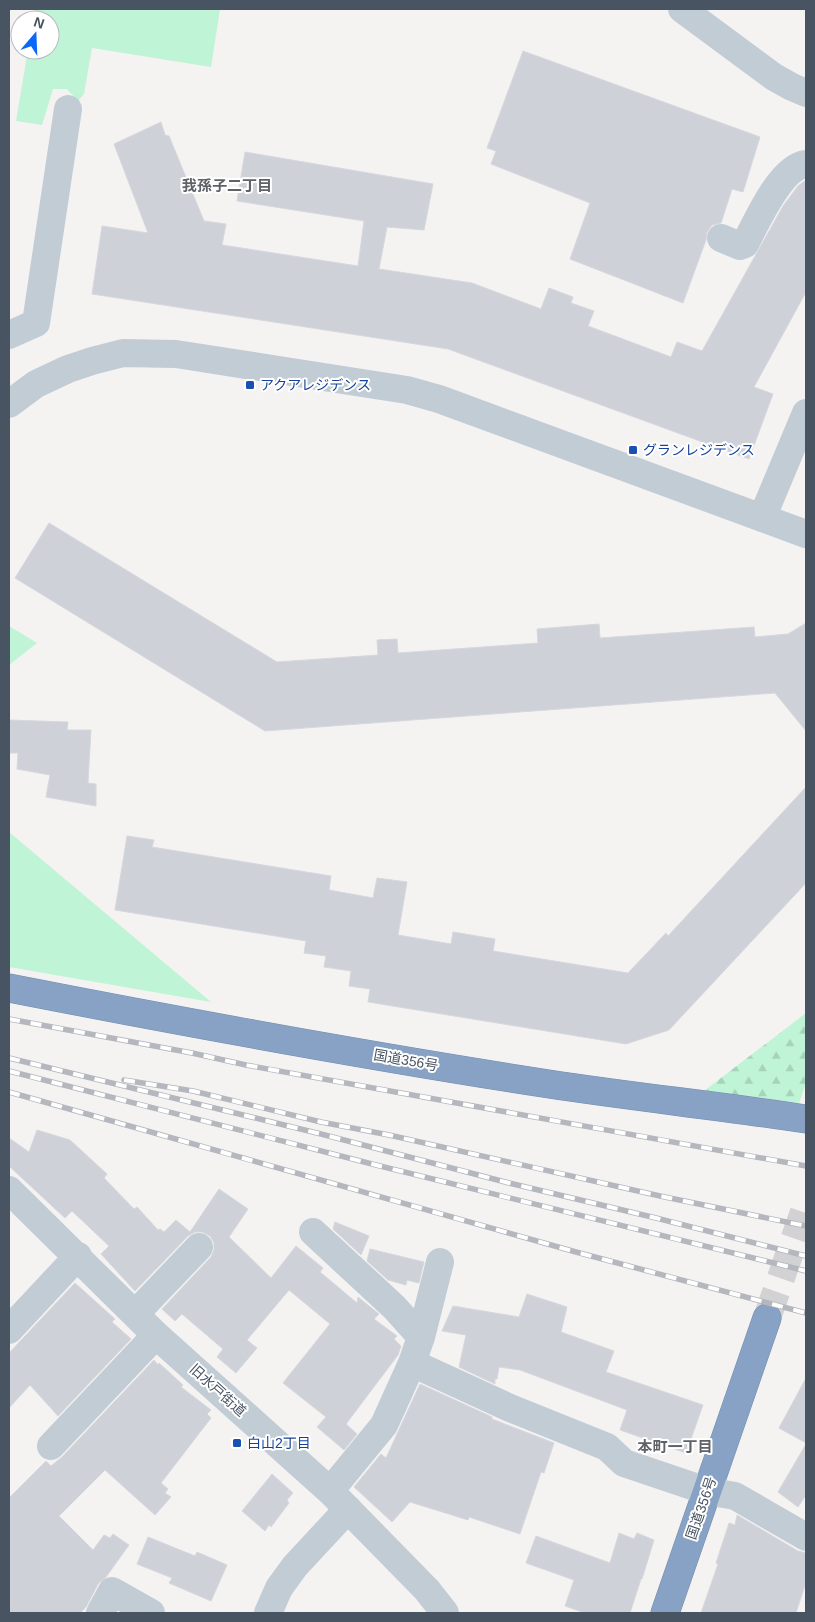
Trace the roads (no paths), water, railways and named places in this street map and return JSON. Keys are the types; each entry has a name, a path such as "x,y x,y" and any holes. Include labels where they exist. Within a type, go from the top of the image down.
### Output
{"highway":[{"name":"国道356号","path":"9,988 248,1033 551,1084 797,1118"},
{"name":"国道356号","path":"665,1613 766,1318"}],"street":[{"path":"682,9 774,78 806,93"},
{"path":"9,335 36,323 68,109"},
{"path":"721,238 740,246 745,244 774,189 796,166 806,164"},
{"path":"9,404 36,384 68,369 123,353 176,354 407,390 439,399 806,534"},
{"path":"762,518 806,413"},
{"name":"旧水戸街道","path":"9,1190 156,1335 339,1500 427,1590 445,1613"},
{"path":"313,1232 394,1307 421,1337"},
{"path":"135,1314 199,1247"},
{"path":"9,1330 78,1256"},
{"path":"268,1613 279,1588 339,1500 384,1425 412,1363 421,1337 440,1262"},
{"path":"51,1446 156,1335"},
{"path":"412,1363 510,1408 607,1447 624,1463 707,1491 735,1496 806,1537"},
{"path":"100,1613 112,1590 151,1613"}],"tunnel":[{"path":"767,1318 806,1206"}],"railway":[{"path":"9,1019 246,1065 806,1166"},
{"path":"9,1058 806,1256"},
{"path":"9,1071 376,1165 806,1271"},
{"path":"124,1080 193,1091 321,1122 389,1135 660,1196 806,1226"},
{"path":"9,1092 576,1252 806,1313"}],"place":[{"name":"アクアレジデンス","path":"250,385"},
{"name":"グランレジデンス","path":"633,450"},
{"name":"白山2丁目","path":"237,1443"}],"district":[{"name":"我孫子二丁目","path":"227,185"},
{"name":"本町一丁目","path":"675,1446"}]}
